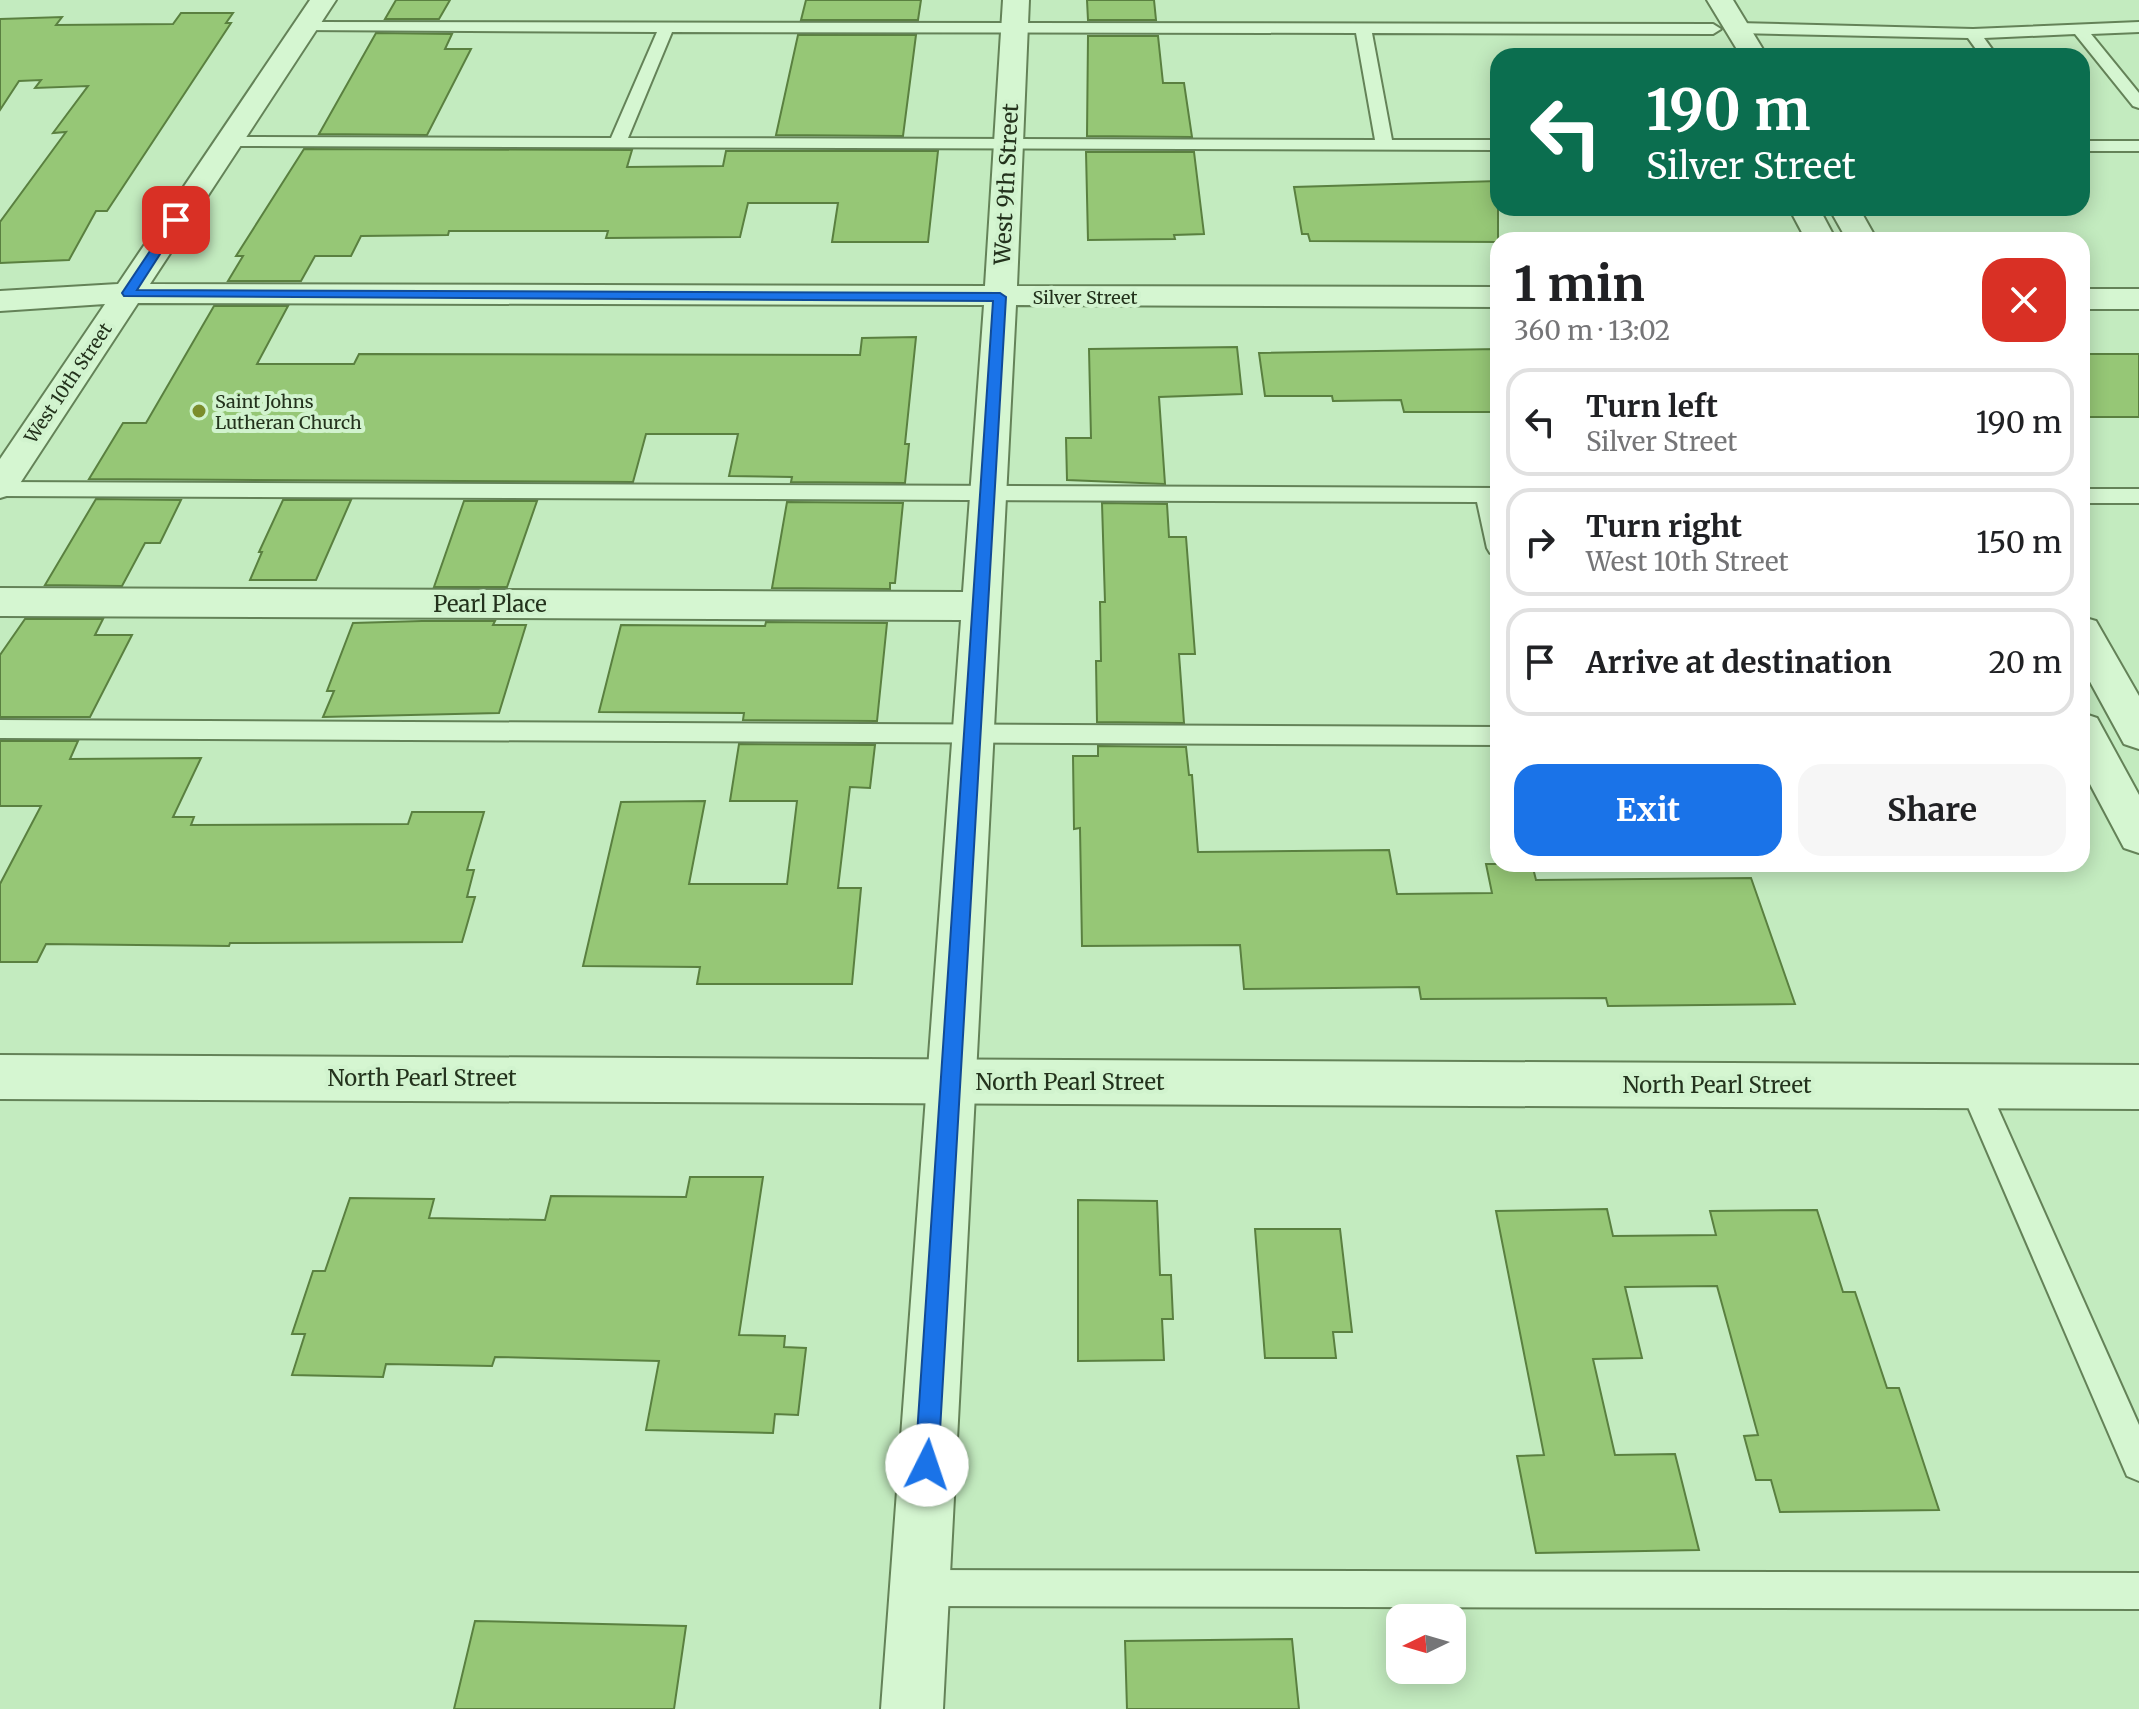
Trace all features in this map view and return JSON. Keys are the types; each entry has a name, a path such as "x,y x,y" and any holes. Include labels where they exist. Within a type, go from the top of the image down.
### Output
{"street":[{"name":"West 10th Street","path":"0,488 323,0"},
{"path":"1698,0 1746,48"},
{"path":"1720,0 1726,48"},
{"name":"West 9th Street","path":"912,1709 1015,14"},
{"name":"Silver Street","path":"0,301 128,293 1490,297"},
{"path":"2090,299 2139,299"},
{"name":"Pearl Place","path":"0,602 981,606"},
{"path":"2090,645 2139,733"},
{"path":"2090,748 2139,836"},
{"name":"North Pearl Street","path":"0,1077 2139,1087"}],"lane":[{"path":"305,27 667,27 1015,14 1363,28 1725,28 1973,34 2139,27"},
{"path":"618,142 667,27"},
{"path":"1363,28 1384,144"},
{"path":"2079,29 2139,103"},
{"path":"1973,34 1983,48"},
{"path":"229,142 1490,145"},
{"path":"2090,146 2139,146"},
{"path":"0,488 1490,495"},
{"path":"2090,496 2139,496"},
{"path":"0,729 973,731 1490,736"},
{"path":"1974,1086 2139,1464"},
{"path":"919,1588 2139,1591"}],"building":[{"path":"396,0 450,0 439,19 385,19"},
{"path":"806,0 921,0 918,20 801,20"},
{"path":"1087,0 1154,0 1156,20 1088,20"},
{"path":"181,13 233,13 226,23 231,23 107,211 96,211 69,260 0,263 0,222 66,132 53,133 88,86 35,88 41,80 19,81 0,110 0,19 62,17 56,25 173,24"},
{"path":"376,33 452,34 445,49 471,49 427,135 319,134"},
{"path":"798,35 916,35 903,136 776,135"},
{"path":"1088,36 1158,36 1163,83 1184,83 1192,137 1087,136"},
{"path":"304,149 632,150 627,167 723,166 726,151 938,151 928,242 832,242 838,203 748,203 740,237 606,238 608,231 449,231 448,235 361,236 351,256 315,256 301,281 228,281 243,256 236,256"},
{"path":"1086,152 1194,152 1204,234 1174,235 1175,239 1088,240"},
{"path":"1490,181 1490,216 1498,216 1498,232 1490,232 1490,242 1310,241 1308,234 1302,234 1294,187"},
{"path":"214,306 288,306 257,364 354,364 359,354 860,355 862,338 916,337 905,444 909,444 905,483 791,482 792,477 729,476 738,434 646,434 633,482 89,479 123,423 146,423"},
{"path":"1237,347 1242,394 1159,397 1165,484 1067,480 1066,438 1091,438 1089,349"},
{"path":"1490,349 1490,412 1404,412 1401,400 1333,401 1332,396 1265,396 1259,353"},
{"path":"2090,354 2139,354 2139,417 2090,417"},
{"path":"96,499 181,500 160,543 145,543 122,586 45,585"},
{"path":"283,500 351,500 316,580 250,580 262,552 259,552"},
{"path":"464,501 537,501 507,587 434,587"},
{"path":"787,502 903,503 895,583 890,583 890,589 772,588"},
{"path":"1102,503 1167,504 1169,537 1186,537 1195,654 1179,654 1184,723 1097,722 1096,661 1101,661 1100,602 1105,602"},
{"path":"25,619 103,619 95,635 132,635 90,717 0,717 0,655"},
{"path":"495,621 493,625 526,625 499,713 323,717 334,691 327,691 353,623"},
{"path":"766,622 887,623 877,721 743,720 744,713 599,712 621,625 765,626"},
{"path":"0,741 78,741 70,759 201,758 173,817 194,817 191,825 408,824 412,812 484,812 467,870 474,870 467,897 475,897 462,942 230,943 229,946 46,944 37,962 0,962 0,884 41,806 0,806"},
{"path":"739,744 875,745 870,788 850,787 838,888 861,888 852,984 697,984 700,967 583,966 621,802 705,801 689,884 787,884 797,801 730,801"},
{"path":"1098,746 1186,747 1189,775 1192,775 1198,852 1389,850 1397,894 1492,893 1486,864 1490,864 1490,872 1534,872 1536,880 1751,878 1795,1004 1608,1006 1606,998 1421,999 1419,987 1244,989 1240,945 1082,946 1080,828 1074,829 1073,756 1098,756"},
{"path":"690,1177 763,1177 739,1335 785,1336 784,1347 806,1348 798,1415 775,1414 773,1433 646,1430 659,1361 495,1357 492,1366 386,1364 383,1377 292,1375 305,1334 292,1334 313,1271 325,1271 350,1198 434,1199 429,1218 545,1220 551,1196 686,1197"},
{"path":"1078,1200 1157,1201 1160,1275 1171,1275 1173,1319 1162,1319 1164,1360 1078,1361"},
{"path":"1607,1209 1613,1236 1716,1235 1710,1211 1817,1210 1843,1292 1855,1292 1887,1388 1899,1388 1939,1510 1780,1512 1771,1480 1756,1480 1744,1436 1758,1435 1717,1286 1625,1287 1642,1358 1593,1359 1615,1455 1675,1454 1699,1550 1536,1553 1517,1456 1544,1455 1496,1211"},
{"path":"1255,1229 1340,1229 1352,1332 1333,1332 1336,1358 1265,1358"},
{"path":"475,1621 686,1626 674,1709 454,1709"},
{"path":"1292,1639 1299,1709 1127,1709 1125,1641"}],"place":[{"name":"Saint Johns Lutheran Church","path":"199,411"}],"route":[{"path":"176,220 128,293 1000,297 927,1465"}]}
